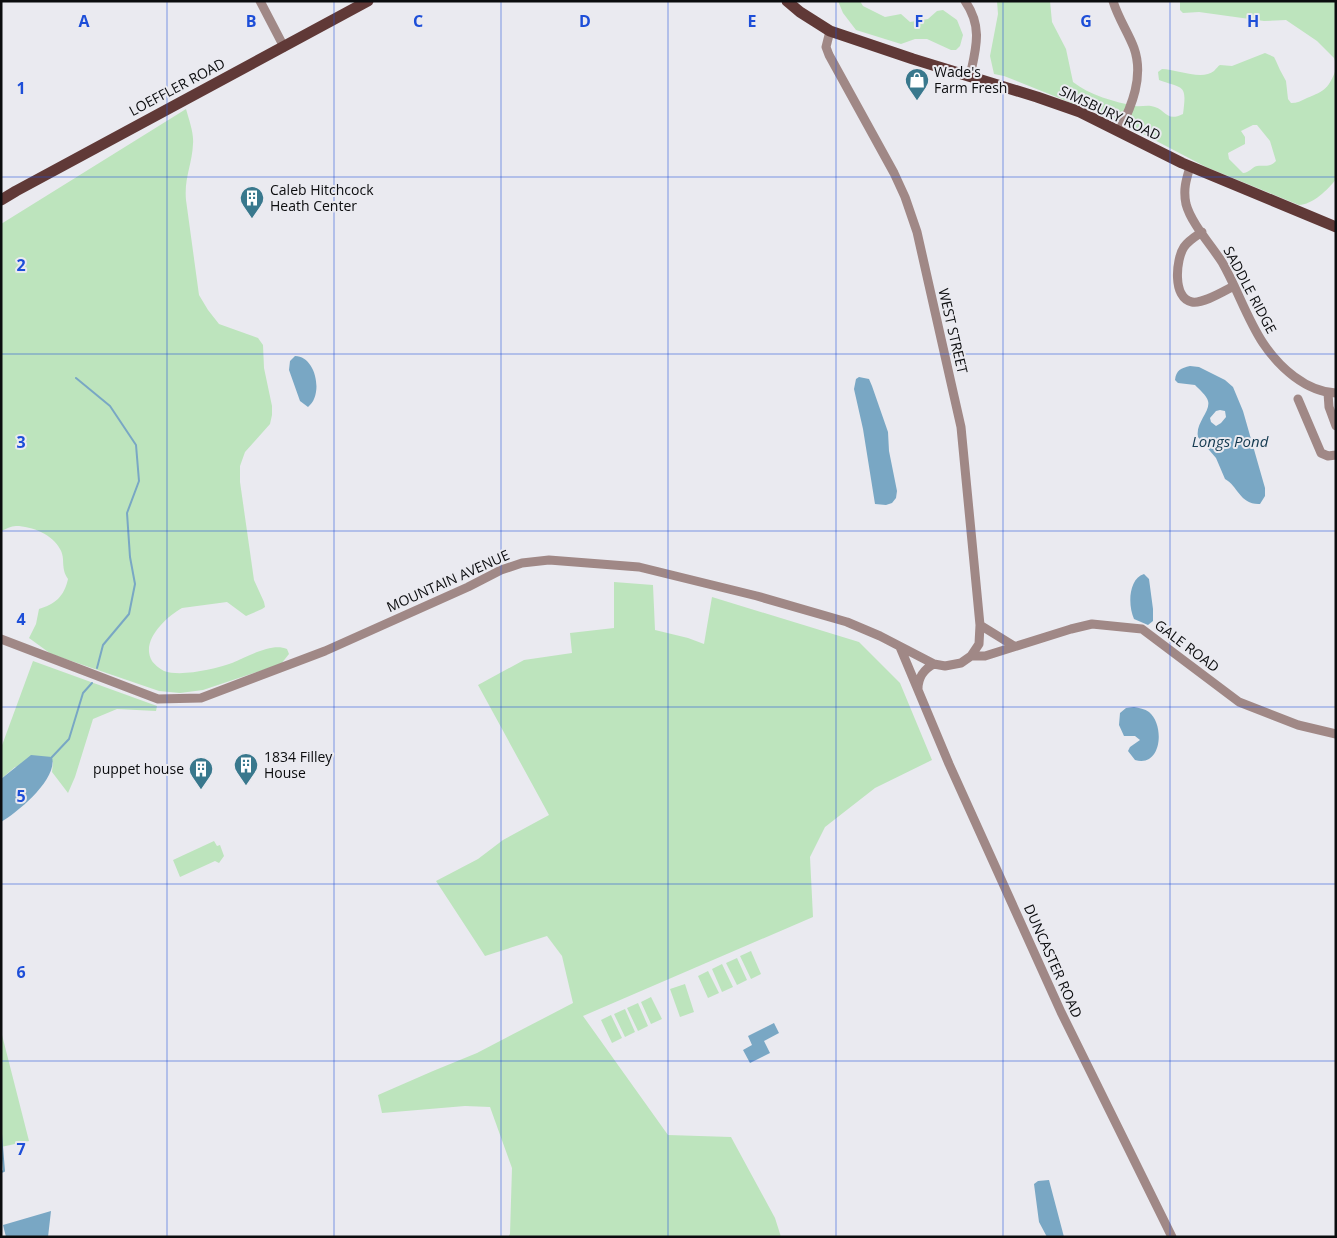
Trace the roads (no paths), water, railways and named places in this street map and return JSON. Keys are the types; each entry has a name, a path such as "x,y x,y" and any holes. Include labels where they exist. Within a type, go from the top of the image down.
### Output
{"main road":[{"name":"LOEFFLER ROAD","path":"1,200 368,1"},
{"name":"SIMSBURY ROAD","path":"787,1 800,12 830,31 1080,112 1190,167 1336,227"}],"street":[{"path":"260,1 284,47"},
{"path":"965,1 976,24 978,33 970,76"},
{"path":"1114,1 1134,48 1138,68 1136,88 1132,102 1119,131"},
{"name":"WEST STREET","path":"830,31 826,47 829,55 894,173 905,197 917,232 961,427 980,625 979,644 971,656"},
{"name":"SADDLE RIDGE","path":"1190,167 1184,195 1188,210 1222,263 1261,340 1274,357 1296,378 1308,386 1332,393"},
{"path":"1202,232 1187,243 1181,254 1178,264 1178,279 1182,294 1188,301 1196,302 1217,295 1234,286"},
{"path":"1332,393 1329,407 1336,426"},
{"path":"1298,399 1321,452 1328,456 1336,455"},
{"name":"MOUNTAIN AVENUE","path":"1,640 158,699 201,698 325,651 468,587 500,570 522,563 549,560 639,567 720,587 847,622 880,636 934,664 945,666 961,663 971,656"},
{"name":"GALE ROAD","path":"971,656 985,656 1092,624 1142,629 1239,702 1298,725 1336,734"},
{"path":"980,625 1014,646"},
{"name":"DUNCASTER ROAD","path":"900,647 918,692 1061,1012 1172,1237"},
{"path":"918,692 919,679 927,668 934,664"}],"water":[{"path":"295,356 308,362 313,369 316,394 308,407 300,401 289,370 290,361"},
{"name":"Longs Pond","path":"1190,366 1199,367 1225,380 1233,387 1243,411 1265,488 1265,496 1260,504 1248,502 1225,479 1216,458 1198,437 1199,427 1207,409 1208,401 1195,385 1178,383 1175,380 1178,372","holes":["1216,411 1225,411 1226,417 1221,423 1216,426 1211,422 1210,418"]},
{"path":"859,377 869,379 888,432 889,451 897,491 896,498 892,503 886,505 875,504 863,429 854,389 856,379"},
{"path":"1144,574 1149,579 1153,609 1153,621 1148,625 1134,619 1130,600 1135,581"},
{"path":"1134,707 1149,712 1154,718 1159,735 1156,752 1151,758 1144,761 1135,760 1128,751 1130,747 1140,740 1135,736 1124,736 1119,725 1120,713 1126,708"},
{"path":"31,755 52,757 49,775 43,785 26,803 1,822 1,779"},
{"path":"774,1023 779,1033 764,1041 770,1053 750,1063 743,1050 752,1045 748,1036"},
{"path":"1049,1180 1064,1237 1047,1237 1039,1222 1034,1184 1038,1181"},
{"path":"51,1211 48,1237 6,1237 3,1225"}],"waterway":[{"path":"76,378 110,406 136,445 139,481 127,513 130,557 135,584 129,614 103,645 97,668"},
{"path":"52,757 69,739 83,693 92,683"},
{"path":"1,1134 4,1171 1,1172"}],"place":[{"name":"Wade's Farm Fresh","path":"917,101"},
{"name":"Caleb Hitchcock Heath Center","path":"252,219"},
{"name":"1834 Filley House","path":"246,786"},
{"name":"puppet house","path":"201,790"}]}
